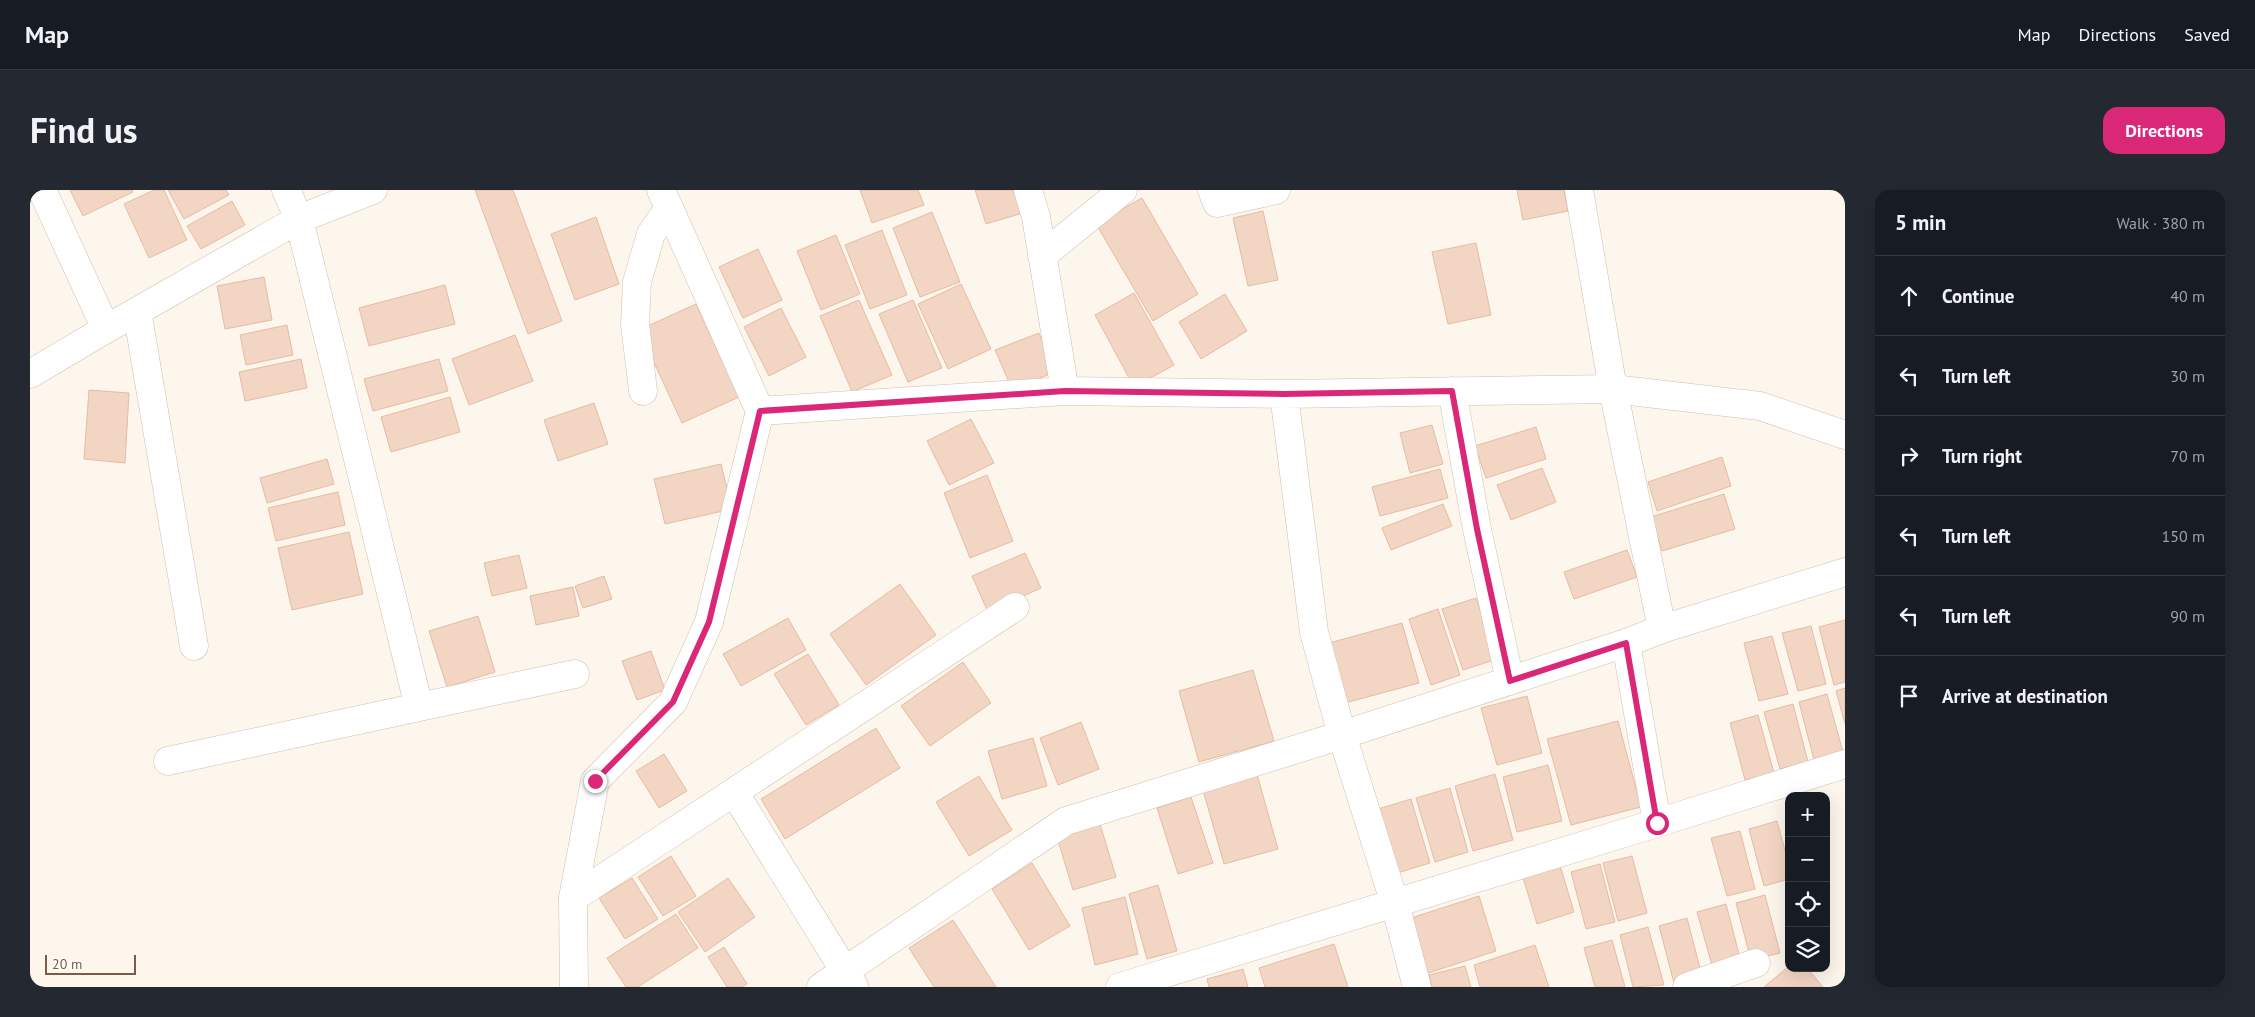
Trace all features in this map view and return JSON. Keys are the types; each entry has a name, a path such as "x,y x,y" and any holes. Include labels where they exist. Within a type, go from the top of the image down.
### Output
{"street":[{"path":"42,190 106,328"},
{"path":"286,190 298,219 419,707"},
{"path":"30,374 106,328 298,219 373,190"},
{"path":"1028,190 1036,217 1065,391"},
{"path":"1042,256 1123,190"},
{"path":"1212,190 1217,203 1276,190"},
{"path":"1580,190 1613,389 1662,629"},
{"path":"643,391 635,324 637,282 651,234 665,199"},
{"path":"574,987 573,898 595,781 673,702 709,622 760,411 665,199"},
{"path":"137,311 194,646"},
{"path":"760,411 1065,391 1284,394 1613,389 1760,406 1845,435"},
{"path":"1452,391 1477,529 1510,681"},
{"path":"1284,394 1314,632 1342,735 1396,904 1417,987"},
{"path":"821,987 850,979 1066,821 1342,735 1626,643 1662,629 1845,572"},
{"path":"573,898 1015,607"},
{"path":"1626,643 1657,823"},
{"path":"168,761 575,674"},
{"path":"1120,987 1396,904 1845,764"},
{"path":"734,792 850,979"},
{"path":"1687,987 1756,963"}],"building":[{"path":"70,190 132,190 133,192 83,216"},
{"path":"154,190 164,190 187,240 149,258 124,204"},
{"path":"168,190 226,190 229,195 184,219"},
{"path":"475,190 513,190 562,321 528,334"},
{"path":"860,190 918,190 924,205 872,223"},
{"path":"975,190 1019,190 1026,212 986,224"},
{"path":"1517,190 1564,190 1568,211 1523,220"},
{"path":"1142,198 1198,294 1153,321 1096,224"},
{"path":"232,201 245,225 201,249 187,226"},
{"path":"1263,211 1278,280 1248,286 1233,218"},
{"path":"932,212 960,282 920,297 893,228"},
{"path":"596,217 619,284 575,300 551,234"},
{"path":"882,230 907,295 870,309 845,245"},
{"path":"836,235 860,294 821,310 797,251"},
{"path":"1476,243 1491,315 1448,324 1432,252"},
{"path":"758,249 782,300 743,318 719,267"},
{"path":"264,277 272,320 225,329 217,286"},
{"path":"961,284 991,349 948,369 918,304"},
{"path":"445,285 455,324 369,346 359,308"},
{"path":"1134,293 1174,365 1134,387 1095,315"},
{"path":"1225,294 1247,331 1201,359 1179,322"},
{"path":"859,300 892,375 852,392 820,316"},
{"path":"913,300 942,368 908,382 879,314"},
{"path":"696,304 739,397 682,423 639,330"},
{"path":"781,308 806,357 769,376 744,327"},
{"path":"287,325 293,355 246,365 240,335"},
{"path":"1039,333 1055,372 1012,389 995,350"},
{"path":"515,335 533,381 469,405 452,359"},
{"path":"301,359 307,388 245,401 239,372"},
{"path":"439,359 448,391 373,411 364,379"},
{"path":"89,390 129,393 125,463 84,459"},
{"path":"450,397 460,432 391,452 381,417"},
{"path":"594,403 608,444 558,461 544,420"},
{"path":"971,419 994,463 949,485 927,441"},
{"path":"1432,425 1443,464 1410,473 1400,433"},
{"path":"1536,427 1546,459 1486,478 1475,446"},
{"path":"1722,457 1731,486 1657,511 1648,482"},
{"path":"327,459 334,484 267,503 260,478"},
{"path":"721,464 732,509 665,524 654,479"},
{"path":"1542,468 1556,502 1511,520 1497,485"},
{"path":"1440,469 1448,498 1380,516 1372,487"},
{"path":"987,475 1013,541 970,558 944,493"},
{"path":"338,492 345,525 276,541 268,508"},
{"path":"1724,494 1735,529 1662,551 1651,517"},
{"path":"1443,504 1452,526 1391,550 1382,528"},
{"path":"349,532 363,594 292,610 278,548"},
{"path":"1627,550 1637,577 1574,599 1564,572"},
{"path":"1025,553 1041,588 988,612 972,576"},
{"path":"519,555 527,588 492,596 484,563"},
{"path":"604,576 612,599 583,608 575,586"},
{"path":"900,584 936,635 866,685 830,634"},
{"path":"573,587 579,616 536,625 530,596"},
{"path":"1476,598 1497,659 1463,670 1442,609"},
{"path":"1438,609 1460,675 1431,685 1409,619"},
{"path":"478,616 495,672 447,687 429,631"},
{"path":"788,618 806,650 741,686 723,654"},
{"path":"1845,620 1845,682 1834,685 1819,627"},
{"path":"1402,623 1419,683 1345,703 1329,643"},
{"path":"1811,626 1826,684 1798,691 1782,633"},
{"path":"1772,636 1788,694 1759,701 1744,643"},
{"path":"651,651 665,690 637,700 622,661"},
{"path":"808,654 839,705 806,725 774,674"},
{"path":"963,662 991,703 930,746 901,706"},
{"path":"1253,670 1274,741 1199,762 1179,691"},
{"path":"1845,688 1845,724 1836,691"},
{"path":"1827,694 1843,752 1814,760 1799,702"},
{"path":"1527,696 1542,753 1497,765 1481,708"},
{"path":"1793,704 1808,762 1780,769 1764,712"},
{"path":"1758,715 1774,773 1745,780 1730,723"},
{"path":"1618,721 1641,807 1571,825 1547,739"},
{"path":"1081,722 1099,769 1058,785 1040,738"},
{"path":"876,728 900,768 785,839 761,799"},
{"path":"1033,738 1047,786 1002,799 988,751"},
{"path":"664,754 687,791 659,808 636,771"},
{"path":"1548,765 1562,821 1517,832 1503,777"},
{"path":"1257,774 1278,849 1224,864 1203,790"},
{"path":"1495,774 1513,840 1473,851 1455,786"},
{"path":"979,776 1012,830 969,856 936,802"},
{"path":"1450,788 1468,852 1435,862 1416,798"},
{"path":"1191,797 1213,863 1178,874 1157,808"},
{"path":"1411,799 1430,863 1394,874 1375,810"},
{"path":"1777,821 1785,850 1785,880 1764,886 1749,829"},
{"path":"1100,824 1116,877 1073,890 1057,837"},
{"path":"1740,831 1755,889 1727,896 1711,838"},
{"path":"671,856 696,896 663,916 638,877"},
{"path":"1632,856 1647,913 1618,921 1603,863"},
{"path":"1559,862 1574,912 1537,924 1522,874"},
{"path":"1032,863 1070,926 1029,950 992,889"},
{"path":"1600,864 1615,922 1586,929 1571,872"},
{"path":"632,878 658,919 625,939 599,898"},
{"path":"728,878 755,917 705,952 678,912"},
{"path":"1158,885 1177,951 1147,959 1129,894"},
{"path":"1765,895 1780,953 1751,960 1736,903"},
{"path":"1479,896 1496,951 1425,974 1408,919"},
{"path":"1125,897 1138,954 1095,965 1082,908"},
{"path":"1726,904 1741,962 1713,969 1697,912"},
{"path":"676,914 698,948 638,987 626,987 607,958"},
{"path":"1687,918 1702,976 1674,983 1659,926"},
{"path":"953,920 996,987 934,987 909,948"},
{"path":"1648,927 1664,985 1633,987 1620,935"},
{"path":"1612,940 1625,987 1595,987 1584,948"},
{"path":"1334,944 1348,987 1265,987 1259,968"},
{"path":"1535,945 1549,987 1480,987 1474,965"},
{"path":"724,947 747,984 742,987 727,987 708,957"},
{"path":"1465,966 1471,987 1432,987 1429,975"},
{"path":"1243,969 1248,987 1209,987 1207,979"},
{"path":"1785,969 1785,972 1810,972 1823,987 1764,987"}],"route":[{"path":"595,781 673,702 709,622 760,411 1065,391 1284,394 1452,391 1477,529 1510,681 1626,643 1657,823"}]}
